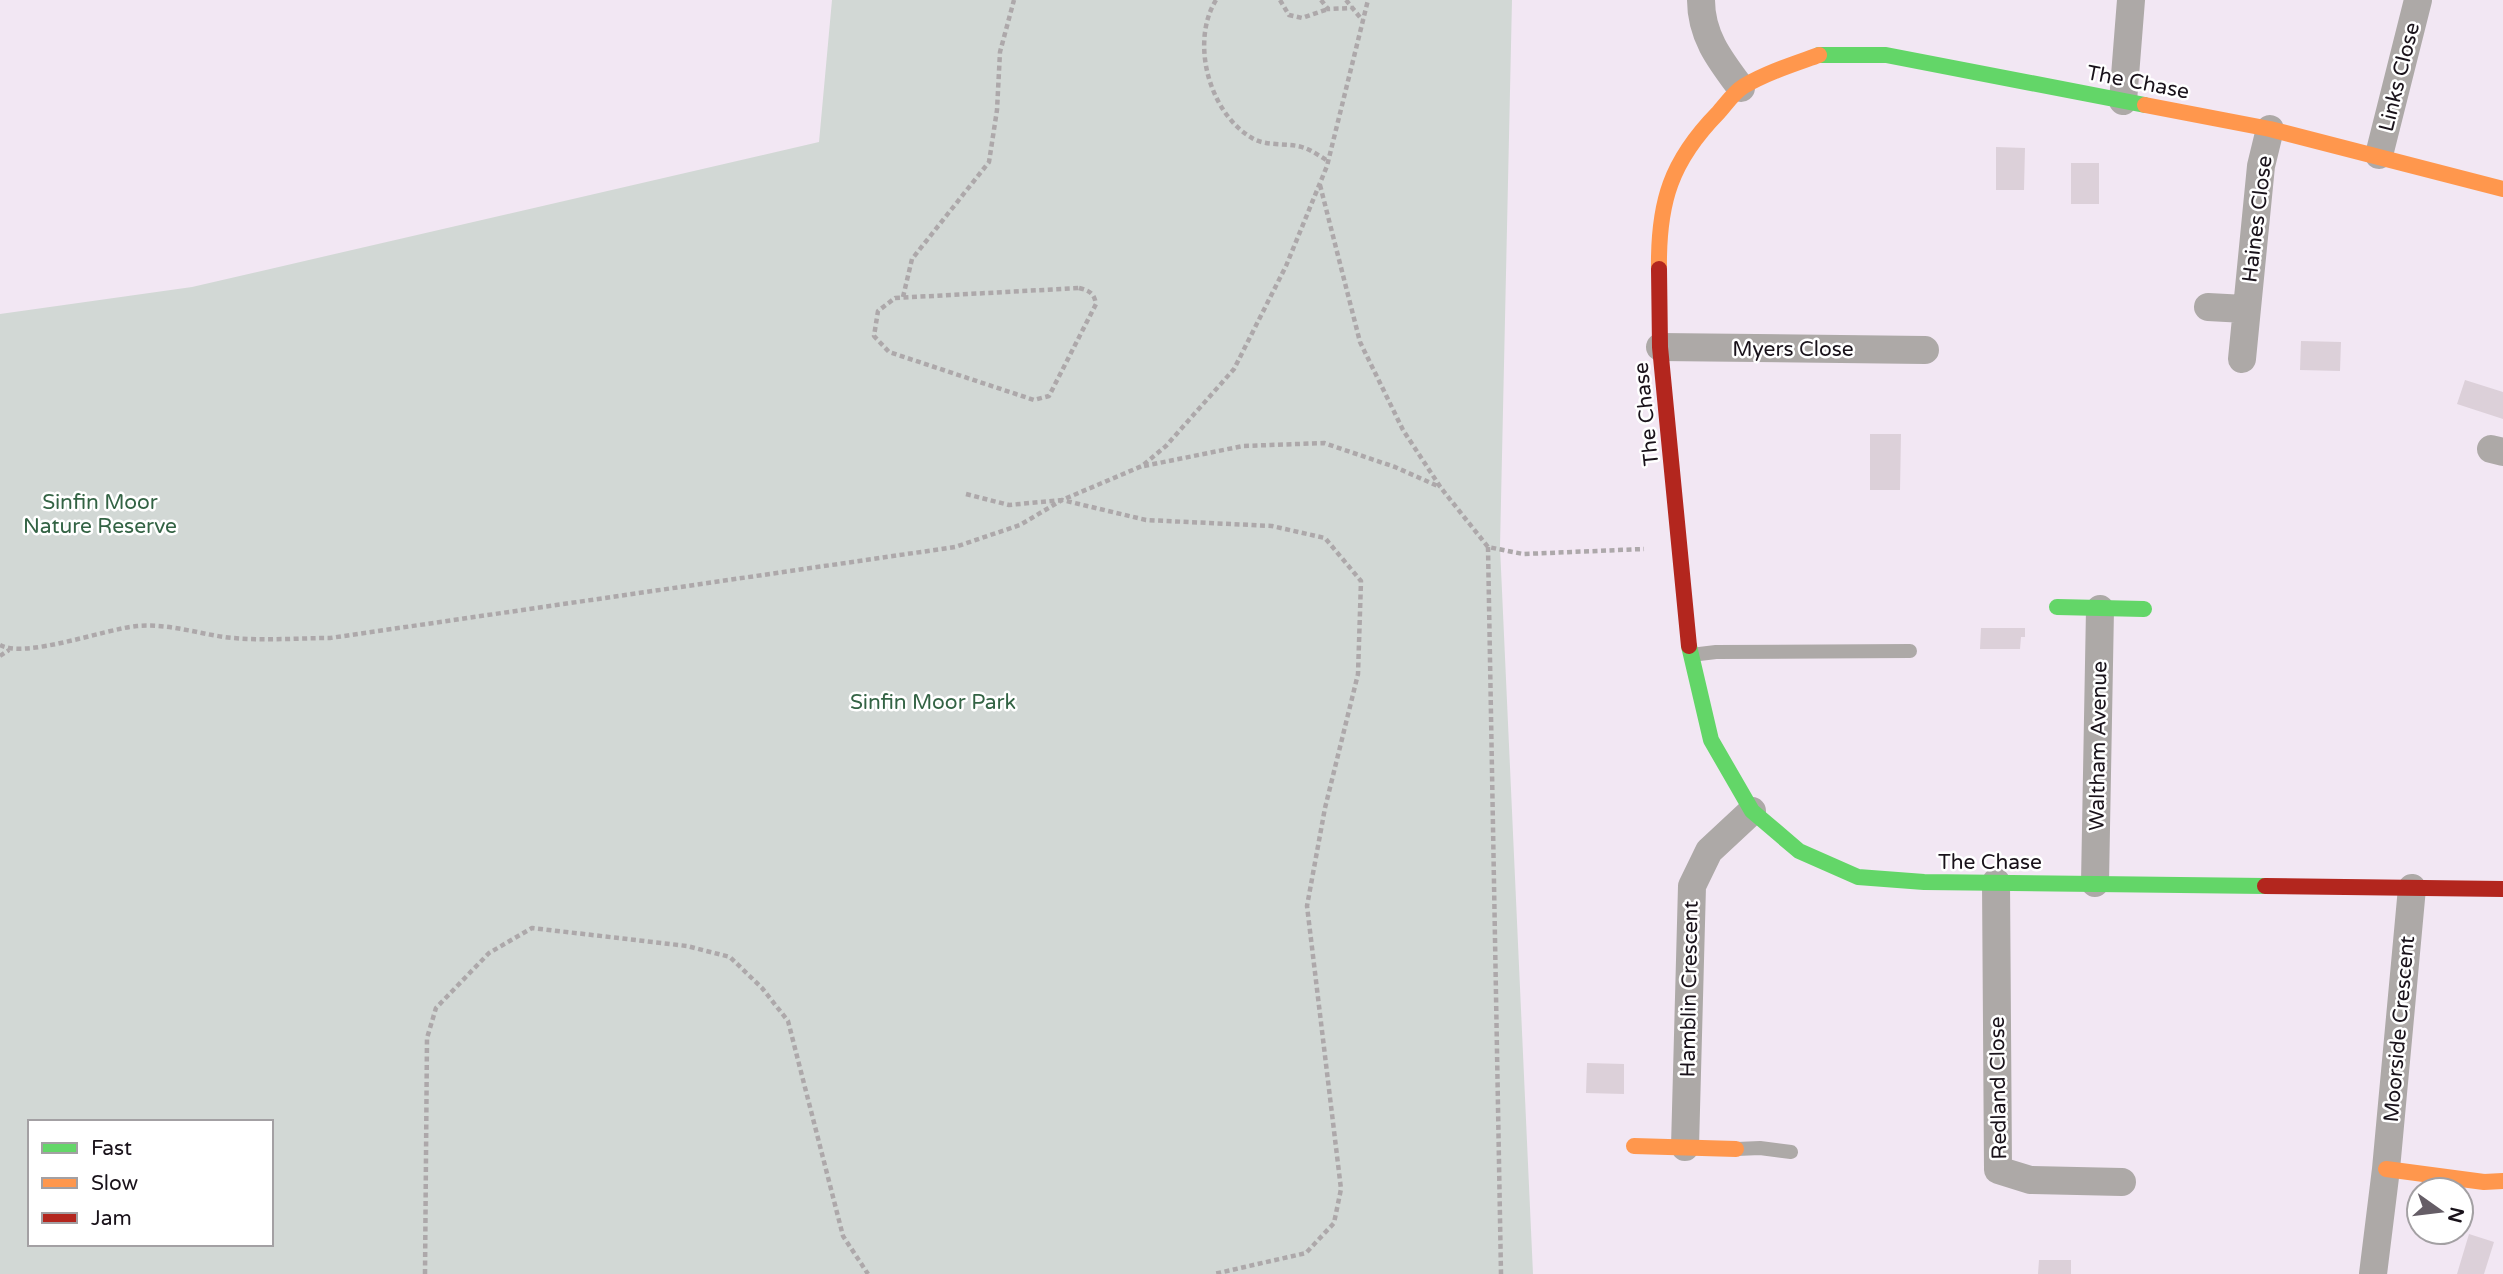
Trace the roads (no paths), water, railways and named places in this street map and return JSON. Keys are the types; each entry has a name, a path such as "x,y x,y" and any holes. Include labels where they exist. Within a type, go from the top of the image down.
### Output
{"street":[{"path":"1702,0 1701,17 1713,50 1741,88"},
{"path":"2123,100 2131,0"},
{"name":"Links Close","path":"2379,155 2418,0"},
{"name":"The Chase","path":"2503,189 2270,129 1886,55 1823,54 1768,73 1741,88 1699,132 1675,167 1658,230 1660,347 1690,655 1711,740 1752,811 1799,851 1858,877 1924,883 2503,889"},
{"name":"Haines Close","path":"2242,359 2261,166 2270,129"},
{"name":"Haines Close","path":"2208,307 2245,309"},
{"name":"Myers Close","path":"1660,347 1925,350"},
{"path":"2057,607 2144,609"},
{"name":"Waltham Avenue","path":"2095,883 2100,609"},
{"name":"Hamblin Crescent","path":"1685,1147 1692,886 1709,850 1752,811"},
{"name":"Redland Close","path":"1996,882 1998,1170 2030,1180 2122,1182"},
{"name":"Moorside Crescent","path":"2373,1274 2386,1169 2412,888"},
{"path":"1634,1146 1736,1149"},
{"path":"2386,1169 2484,1182 2503,1181"}],"lane":[{"path":"1690,655 1716,652 1910,651"},
{"path":"1736,1149 1760,1148 1791,1152"}],"park label":[{"name":"Sinfin Moor Nature Reserve","path":"100,514"},
{"name":"Sinfin Moor Park","path":"933,702"}]}
